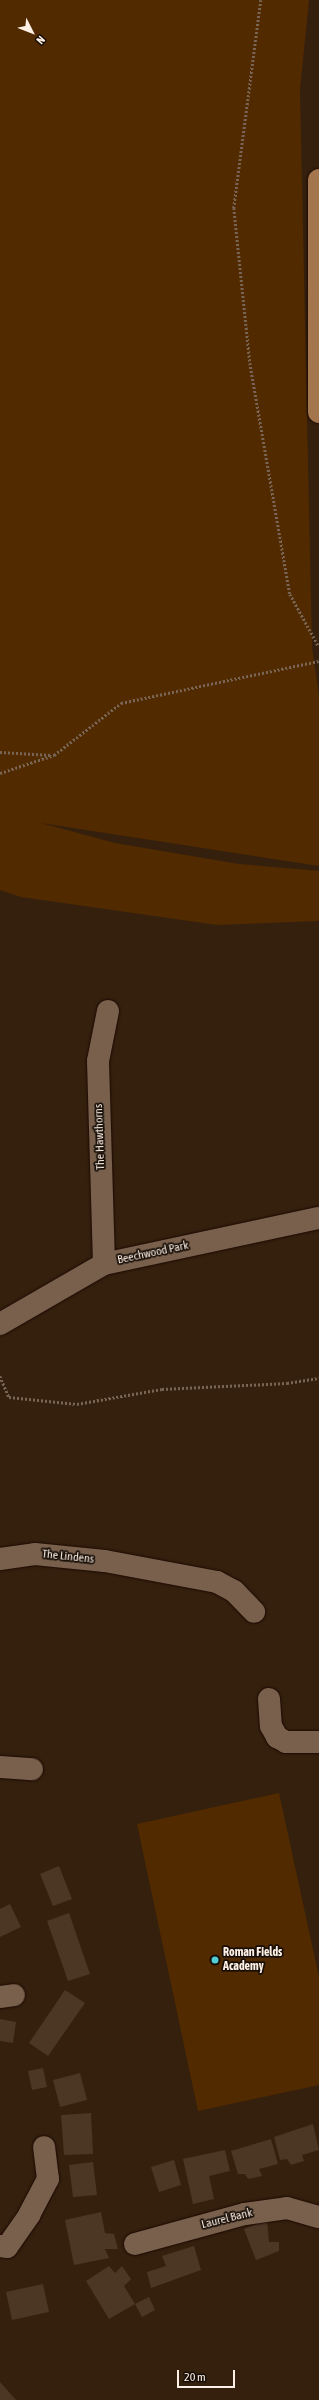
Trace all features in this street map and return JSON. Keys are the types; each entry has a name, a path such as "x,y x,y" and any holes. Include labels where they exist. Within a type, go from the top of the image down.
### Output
{"main road":[{"path":"319,180 319,412"}],"street":[{"name":"The Hawthorns","path":"104,1264 98,1061 108,1011"},
{"name":"Beechwood Park","path":"0,1324 104,1264 319,1218"},
{"name":"The Lindens","path":"0,1559 35,1554 105,1561 135,1569 217,1582 234,1591 254,1612"},
{"path":"269,1700 271,1726 277,1737 286,1742 319,1742"},
{"path":"0,1767 32,1769"},
{"path":"0,2246 7,2247 29,2215 48,2179 44,2147"},
{"name":"Laurel Bank","path":"135,2244 245,2214 287,2208 319,2217"}],"path":[{"path":"261,0 234,208 250,363 290,594 319,647"},
{"path":"0,773 54,755 121,702 319,661"},
{"path":"0,752 54,755"},
{"path":"0,1376 9,1397 77,1404 162,1389 287,1384 319,1378"}],"shaded area":[{"path":"0,0 309,0 300,90 312,647 319,696 319,866 41,823 115,843 239,864 319,871 319,921 217,925 21,897 0,890"},
{"name":"Roman Fields Academy","path":"279,1793 319,1977 319,2085 198,2111 137,1824"}],"building":[{"path":"59,1866 72,1899 53,1906 40,1874"},
{"path":"10,1904 21,1927 0,1937 0,1909"},
{"path":"69,1913 90,1974 68,1981 47,1921"},
{"path":"65,1990 85,2003 48,2056 29,2043"},
{"path":"0,2019 16,2022 13,2043 0,2041"},
{"path":"43,2068 47,2087 32,2090 28,2071"},
{"path":"80,2073 87,2100 60,2107 53,2080"},
{"path":"91,2113 93,2154 64,2155 61,2115"},
{"path":"313,2124 319,2150 302,2155 304,2161 291,2165 287,2159 280,2160 274,2137"},
{"path":"271,2139 278,2164 259,2169 262,2176 248,2179 245,2174 238,2174 231,2151"},
{"path":"225,2150 230,2171 209,2176 214,2199 193,2204 183,2159"},
{"path":"174,2160 181,2185 159,2192 151,2167"},
{"path":"93,2162 97,2195 73,2197 69,2165"},
{"path":"101,2212 105,2233 114,2234 118,2249 105,2249 109,2258 74,2265 65,2220"},
{"path":"267,2220 269,2242 279,2242 279,2251 256,2260 244,2229"},
{"path":"194,2246 201,2270 151,2288 147,2272 166,2266 162,2256"},
{"path":"109,2266 115,2273 122,2266 131,2279 124,2286 135,2304 109,2319 86,2281"},
{"path":"43,2284 49,2312 12,2320 6,2292"},
{"path":"149,2297 155,2310 142,2317 135,2304"},
{"path":"0,2382 16,2400 0,2400"}],"place":[{"name":"Roman Fields Academy","path":"215,1960"}]}
